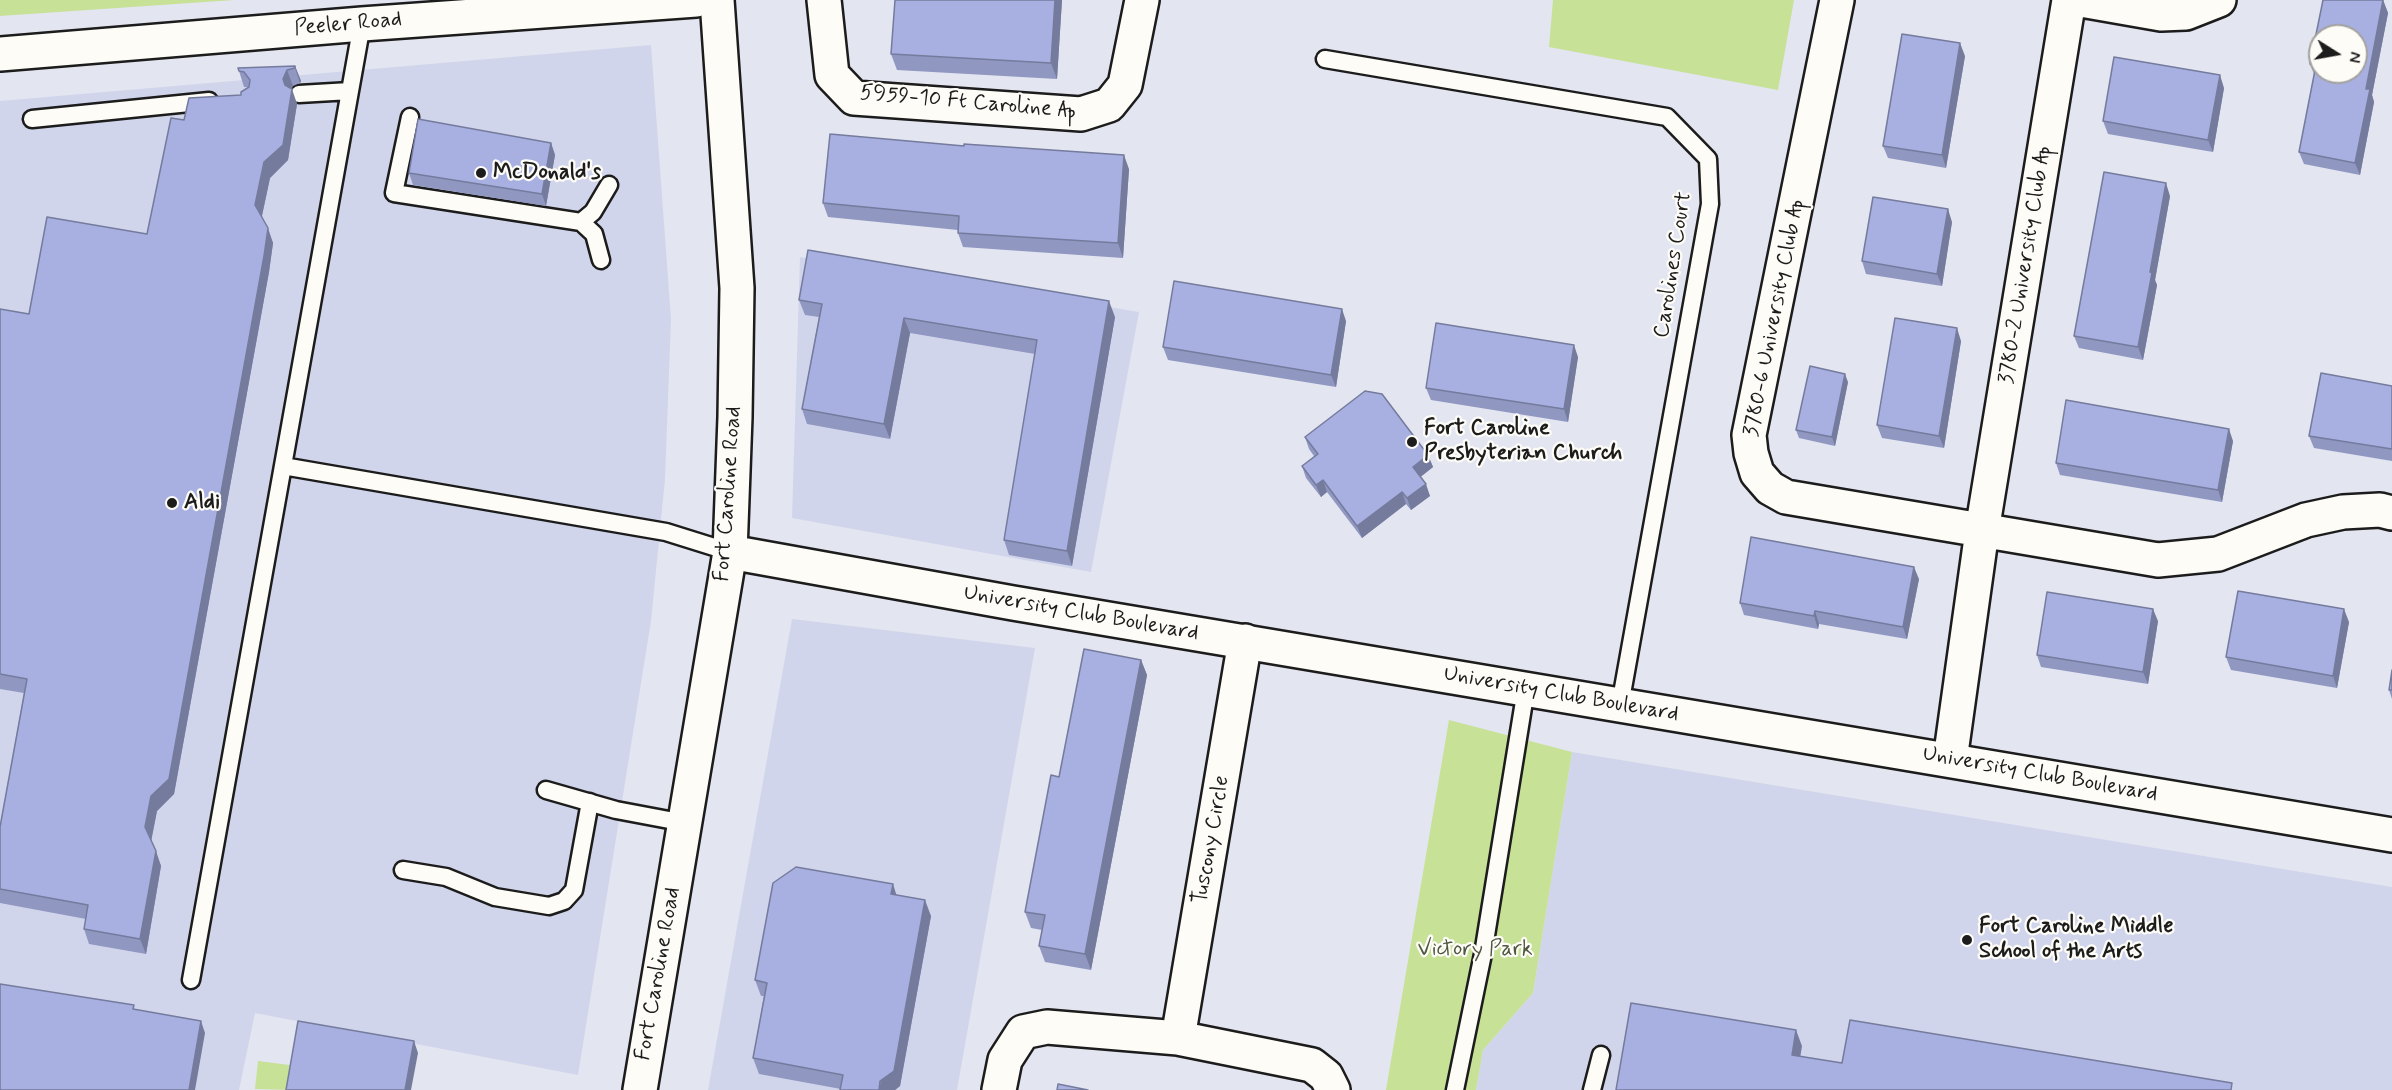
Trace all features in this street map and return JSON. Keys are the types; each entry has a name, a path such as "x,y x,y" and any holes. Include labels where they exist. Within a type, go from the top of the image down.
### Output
{"street":[{"name":"Peeler Road","path":"0,54 362,24 696,0"},
{"name":"Fort Caroline Road","path":"639,1090 730,552 735,417 736,288 717,0"},
{"name":"5959-10 Ft Caroline Ap","path":"824,0 832,75 854,98 1081,114 1109,105 1125,85 1142,0"},
{"name":"3780-6 University Club Ap","path":"1837,0 1749,435 1750,453 1757,473 1770,488 1786,497 2158,560 2218,554 2307,520 2343,512 2380,510 2392,513"},
{"name":"3780-2 University Club Ap","path":"1950,760 1982,531 2069,0"},
{"path":"2081,0 2161,14 2186,13 2219,0"},
{"name":"University Club Boulevard","path":"730,552 1004,601 2392,835"},
{"name":"Tuscony Circle","path":"1178,1038 1245,641"},
{"path":"999,1090 1005,1060 1023,1032 1047,1026 1178,1038 1312,1065 1326,1076 1333,1090"}],"lane":[{"path":"191,980 362,24"},
{"name":"Carolines Court","path":"1325,59 1667,117 1708,159 1710,204 1620,705"},
{"path":"299,94 350,91"},
{"path":"32,118 222,99"},
{"path":"410,117 394,193 581,222 594,234 601,260"},
{"path":"581,222 593,212 609,185"},
{"path":"283,466 666,532 730,552"},
{"path":"1455,1090 1483,954 1526,689"},
{"path":"546,790 616,810 685,823"},
{"path":"403,870 446,877 495,897 549,906 564,901 574,890 590,802"},
{"path":"1592,1090 1601,1055"}],"shaded area":[{"path":"651,45 671,319 665,479 651,621 578,1075 255,1013 239,1090 0,1090 0,101"},
{"path":"800,257 1139,312 1091,572 792,518"},
{"path":"792,619 1035,648 957,1090 708,1090"},
{"name":"Fort Caroline Middle School of the Arts","path":"1572,752 2392,887 2392,1090 1476,1090 1483,1050 1533,993"}],"green space":[{"path":"0,0 234,0 0,16"},
{"path":"1553,0 1794,0 1778,90 1549,47"},
{"name":"Victory Park","path":"1449,720 1572,752 1533,993 1483,1050 1476,1090 1386,1090"},
{"path":"258,1061 297,1066 293,1090 255,1089"}],"building":[{"path":"895,0 1055,0 1051,63 891,54"},
{"path":"2323,0 2383,0 2368,79 2368,24 2318,24"},
{"path":"1902,34 1960,43 1942,155 1883,146"},
{"path":"2114,57 2220,75 2208,140 2103,121"},
{"path":"295,66 287,70 283,79 285,85 292,89 283,145 264,162 255,205 268,228 264,256 169,779 151,796 145,827 156,851 140,939 84,929 88,905 0,889 0,827 27,679 0,674 0,309 29,314 47,217 147,234 171,118 184,120 189,98 241,95 241,92 249,87 250,80 238,68"},
{"path":"2312,84 2367,84 2366,89 2370,89 2355,163 2299,152"},
{"path":"418,119 551,143 542,194 409,173"},
{"path":"830,134 964,146 964,144 1124,155 1118,243 958,233 959,216 823,203"},
{"path":"2104,172 2166,183 2138,347 2074,336"},
{"path":"1873,197 1948,209 1937,274 1862,261"},
{"path":"808,250 1109,301 1067,551 1004,540 1037,340 904,318 884,424 802,409 822,304 799,300"},
{"path":"1174,281 1342,309 1331,375 1163,347"},
{"path":"1895,318 1957,328 1939,436 1877,425"},
{"path":"1436,323 1574,345 1564,409 1426,388"},
{"path":"1810,366 1845,374 1832,437 1796,430"},
{"path":"2321,373 2392,386 2392,449 2309,436"},
{"path":"1365,391 1382,394 1428,455 1413,467 1426,484 1407,498 1402,492 1357,526 1323,480 1316,485 1302,466 1318,454 1305,437"},
{"path":"2066,400 2229,429 2218,490 2056,463"},
{"path":"1751,537 1914,567 1903,627 1815,611 1814,616 1740,603"},
{"path":"2238,591 2344,609 2333,676 2226,657"},
{"path":"2047,592 2153,609 2143,672 2037,655"},
{"path":"1084,649 1141,660 1085,954 1039,946 1045,915 1025,912 1051,775 1059,777"},
{"path":"2392,670 2392,690 2389,690"},
{"path":"796,867 893,884 891,894 925,900 894,1071 880,1081 879,1090 840,1090 843,1075 753,1058 767,983 755,980 773,883"},
{"path":"0,984 134,1005 133,1009 201,1021 189,1090 0,1090"},
{"path":"1631,1003 1796,1030 1792,1055 1842,1063 1850,1020 2232,1083 2231,1090 1616,1090"},
{"path":"298,1021 414,1041 405,1090 286,1090"},
{"path":"1058,1084 1088,1090 1057,1090"}],"place":[{"name":"McDonald's","path":"481,173"},
{"name":"Fort Caroline Presbyterian Church","path":"1412,442"},
{"name":"Aldi","path":"172,503"},
{"name":"Fort Caroline Middle School of the Arts","path":"1967,940"}]}
